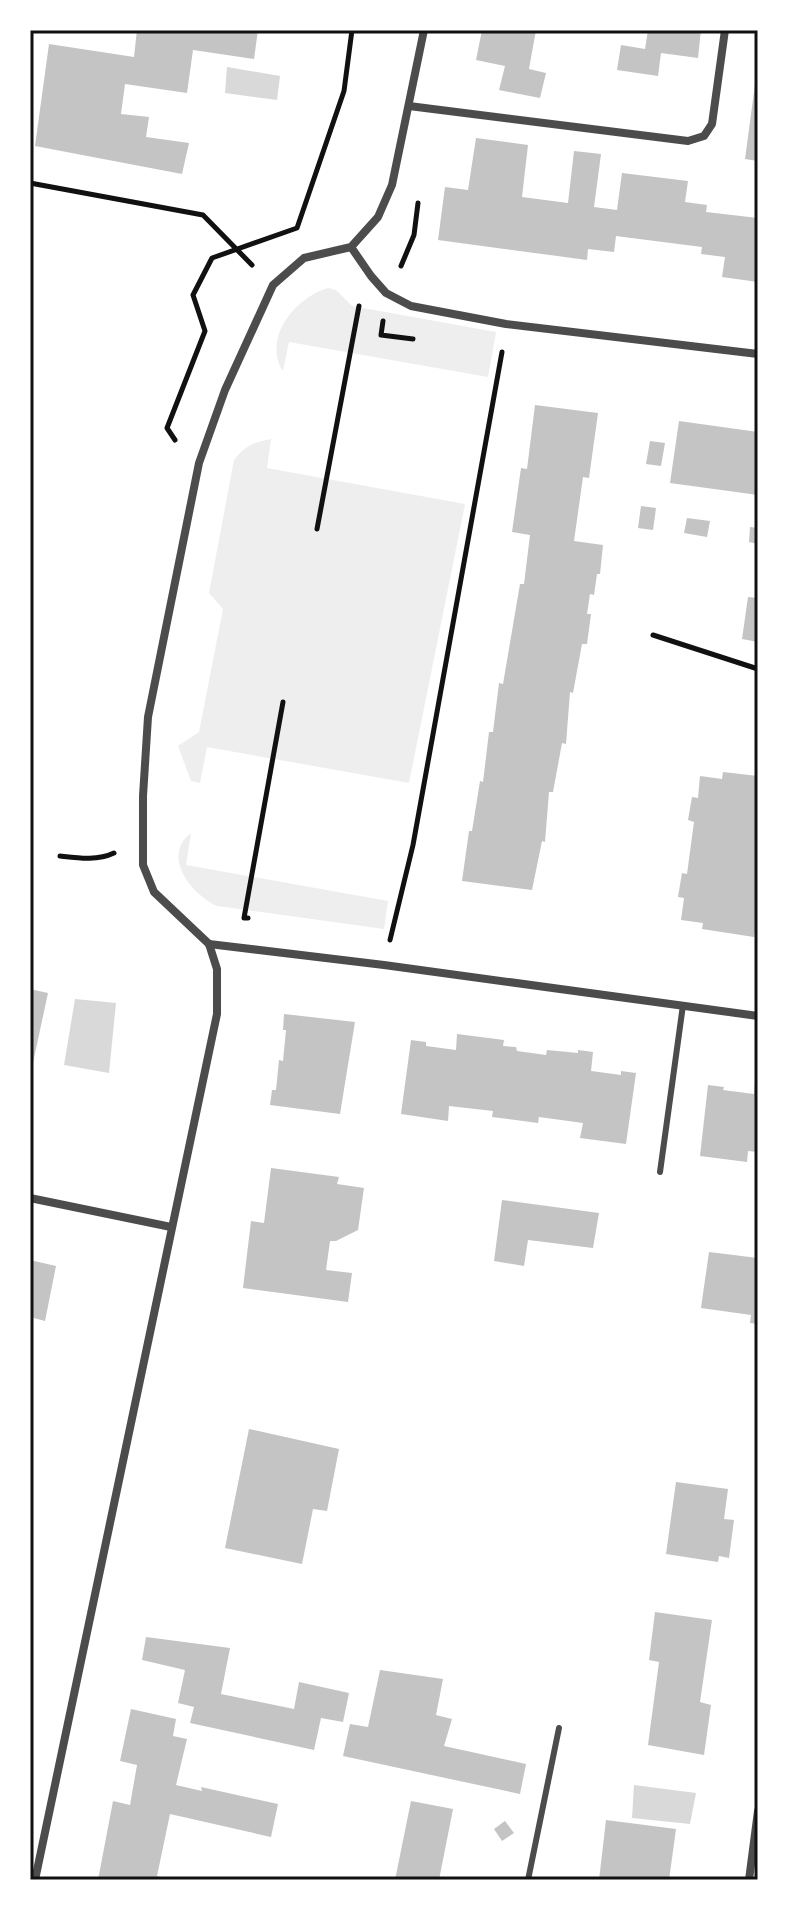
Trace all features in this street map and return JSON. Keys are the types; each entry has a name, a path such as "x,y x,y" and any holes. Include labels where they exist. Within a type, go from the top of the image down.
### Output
{"street":[{"path":"35,1880 217,1014 217,969 209,944 154,892 143,865 148,717 199,463 225,390 273,285 304,258 351,247 378,217 392,185 424,30"},
{"path":"409,106 688,141 704,136 712,124 725,30"},
{"path":"351,247 386,293 411,306 506,324 758,354"},
{"path":"209,944 758,1016"},
{"path":"30,1198 171,1227"},
{"path":"749,1880 758,1811"}],"lane":[{"path":"660,1172 683,1005"},
{"path":"528,1880 559,1728"}],"path":[{"path":"30,183 203,215 273,285"},
{"path":"374,314 411,244 420,191"},
{"path":"317,529 360,300 383,321 381,335 427,341"},
{"path":"487,348 516,352"},
{"path":"390,941 413,845 502,350"},
{"path":"653,635 758,669"},
{"path":"257,919 244,918 283,702"}],"shaded area":[{"path":"227,67 280,76 277,100 225,93"},
{"path":"328,288 336,290 352,306 496,332 488,377 289,342 283,371 277,345 286,320 305,300"},
{"path":"271,439 267,468 465,504 409,783 207,747 200,783 191,781 178,746 199,732 223,609 209,593 234,460 250,445"},
{"path":"191,833 186,865 388,901 384,929 217,906 189,884 179,863 182,842"},
{"path":"75,999 116,1003 109,1073 64,1065"},
{"path":"634,1785 696,1793 690,1824 632,1818"}],"building":[{"path":"137,30 258,30 254,59 193,50 187,93 125,84 121,114 149,117 146,137 189,143 182,174 35,146 49,44 134,57"},
{"path":"482,30 536,30 529,69 546,73 540,98 499,90 505,66 476,60"},
{"path":"648,30 701,30 698,58 661,53 658,76 617,70 621,45 645,49"},
{"path":"758,77 758,161 745,159"},
{"path":"476,138 528,145 522,197 568,203 574,151 601,154 594,207 617,210 622,173 688,181 685,202 707,205 706,212 758,218 758,282 722,277 725,257 701,254 702,247 616,236 614,252 588,249 587,260 438,240 445,187 468,190"},
{"path":"535,405 598,413 589,478 583,477 574,541 603,545 600,574 597,574 594,595 590,594 587,644 582,644 573,693 570,692 566,744 562,743 553,792 549,792 545,842 542,841 532,890 462,881 469,831 472,831 480,781 483,782 489,732 493,732 499,683 503,684 520,584 524,584 530,535 512,532 521,468 527,469"},
{"path":"679,421 758,432 758,495 670,483"},
{"path":"650,441 665,443 661,466 646,464"},
{"path":"641,506 656,508 653,530 638,528"},
{"path":"687,518 710,521 707,537 684,533"},
{"path":"750,527 758,528 758,544 749,542"},
{"path":"748,597 758,598 758,642 742,639"},
{"path":"723,772 758,776 758,920 754,937 702,929 703,923 681,920 684,898 678,897 682,873 687,874 694,822 688,820 692,797 698,798 700,776 722,779"},
{"path":"30,989 48,993 31,1072 30,1072"},
{"path":"284,1014 355,1022 340,1114 270,1105 272,1090 276,1090 279,1060 283,1061"},
{"path":"457,1034 504,1040 503,1046 516,1047 517,1051 546,1055 547,1050 593,1052 591,1071 621,1075 621,1071 636,1073 626,1144 580,1138 583,1123 539,1117 538,1123 492,1117 493,1111 449,1106 448,1121 401,1114 411,1040 426,1042 426,1046 456,1050"},
{"path":"755,1082 758,1082 758,1152 748,1151 747,1162 700,1156 708,1085 754,1094"},
{"path":"271,1168 339,1177 337,1184 364,1188 358,1230 330,1241 326,1270 352,1273 348,1302 243,1288 251,1221 264,1223"},
{"path":"502,1200 599,1213 593,1248 528,1240 524,1266 494,1261"},
{"path":"709,1252 758,1258 758,1324 750,1323 751,1315 701,1308"},
{"path":"30,1260 56,1266 45,1321 30,1317"},
{"path":"249,1429 339,1449 327,1511 313,1509 302,1564 225,1548"},
{"path":"676,1482 728,1489 724,1519 734,1520 729,1558 719,1556 718,1562 666,1554"},
{"path":"655,1612 712,1620 700,1702 711,1705 704,1755 648,1745 659,1662 649,1660"},
{"path":"146,1637 230,1648 221,1694 294,1709 299,1682 349,1693 343,1722 321,1718 314,1750 190,1723 194,1707 178,1703 185,1670 142,1660"},
{"path":"380,1670 443,1679 436,1715 452,1719 444,1746 526,1764 520,1794 343,1756 350,1724 368,1727"},
{"path":"131,1709 176,1719 173,1736 187,1739 176,1785 202,1791 201,1787 278,1804 271,1837 170,1814 157,1876 170,1880 98,1880 113,1801 130,1805 137,1765 120,1761"},
{"path":"411,1801 453,1809 439,1880 395,1880"},
{"path":"606,1820 676,1829 669,1880 599,1880"},
{"path":"505,1821 514,1833 502,1841 494,1829"}]}
